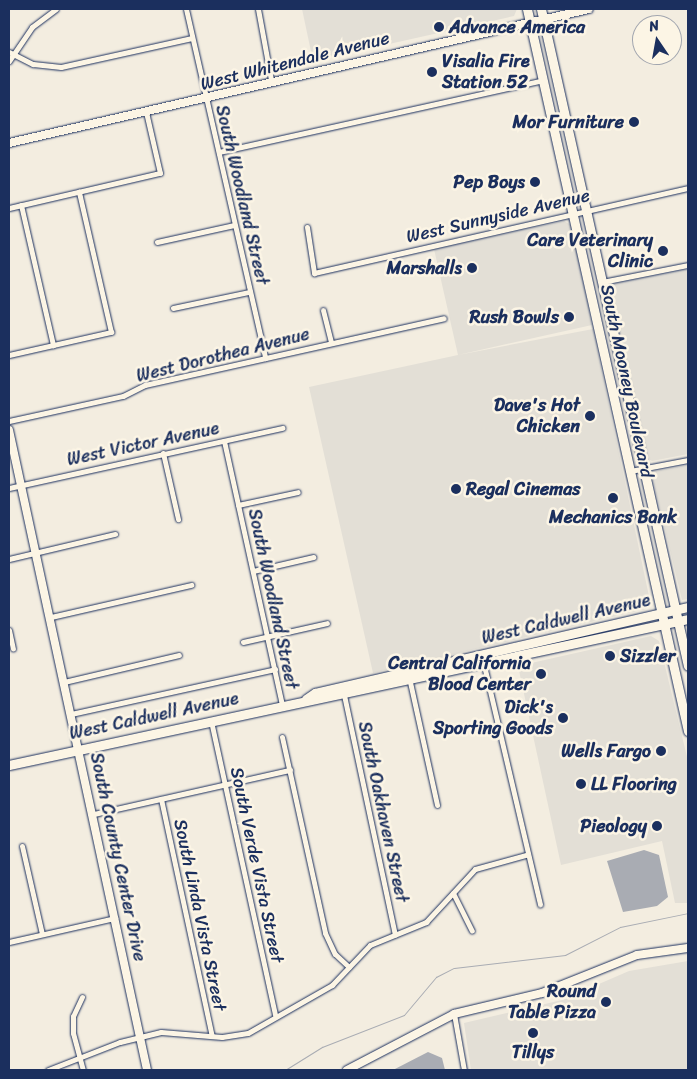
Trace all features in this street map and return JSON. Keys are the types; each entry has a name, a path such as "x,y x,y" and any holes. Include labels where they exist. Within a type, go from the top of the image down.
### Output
{"main road":[{"name":"South Mooney Boulevard","path":"527,9 688,731"},
{"name":"South Mooney Boulevard","path":"543,13 688,666"},
{"name":"West Caldwell Avenue","path":"306,699 315,693 688,607"},
{"name":"West Caldwell Avenue","path":"9,765 282,704 306,699 344,695 410,682 688,620"},
{"path":"344,695 347,690 395,675"}],"street":[{"path":"9,61 11,53 32,27 56,9"},
{"name":"South Woodland Street","path":"186,9 265,358"},
{"path":"258,9 271,80"},
{"name":"West Whitendale Avenue","path":"9,143 206,98 271,80 530,21 543,13 589,9"},
{"path":"11,53 33,64 62,67 192,38"},
{"path":"219,152 544,80"},
{"path":"9,208 160,173 146,112"},
{"name":"West Sunnyside Avenue","path":"307,226 314,273 585,209 688,188"},
{"path":"9,354 111,332 79,192"},
{"path":"21,205 53,345"},
{"path":"157,242 234,225"},
{"path":"602,282 688,265"},
{"path":"173,308 249,292"},
{"path":"323,310 331,343"},
{"name":"West Dorothea Avenue","path":"9,421 265,358 444,318"},
{"name":"West Victor Avenue","path":"9,488 283,428"},
{"name":"South County Center Drive","path":"9,430 94,814 148,1070"},
{"name":"South Woodland Street","path":"224,440 282,704"},
{"path":"163,453 178,519"},
{"path":"630,471 688,460"},
{"path":"238,505 298,492"},
{"path":"9,559 115,534"},
{"path":"253,571 313,557"},
{"path":"50,616 191,585"},
{"path":"243,642 327,623"},
{"path":"9,630 13,649"},
{"path":"64,682 179,655"},
{"path":"482,656 526,855 540,904"},
{"path":"71,714 275,669"},
{"path":"410,682 437,805"},
{"name":"South Oakhaven Street","path":"344,695 395,935"},
{"name":"South Verde Vista Street","path":"211,721 275,1015"},
{"path":"282,738 325,934 335,954 349,967"},
{"path":"94,814 290,770"},
{"name":"South Linda Vista Street","path":"161,799 212,1036"},
{"path":"22,846 42,934"},
{"path":"48,1070 142,1037 168,1031 212,1036 241,1035 332,985 370,945 426,922 481,866 526,855"},
{"path":"453,893 472,931"},
{"path":"9,942 116,918"},
{"path":"347,1070 454,1014 551,990 634,956 688,948"},
{"path":"82,997 73,1016 83,1070"},
{"path":"454,1014 464,1070"},
{"name":"South County Center Drive","path":"146,1056 154,1070"}],"shaded area":[{"path":"302,9 517,9 514,16 313,61"},
{"path":"564,221 571,225 592,325 458,355 434,249"},
{"path":"688,269 688,454 652,461 647,458 607,285"},
{"path":"593,329 650,601 646,609 373,673 309,387 458,355"},
{"path":"688,465 688,599 682,600 651,472"},
{"path":"651,636 659,641 688,761 688,903 675,903 662,841 561,865 518,666"},
{"path":"644,850 659,855 668,897 657,906 623,912 607,861"},
{"path":"688,961 688,1070 471,1070 464,1023 562,1000 629,971"},
{"path":"428,1052 442,1058 445,1070 393,1070"}],"waterway":[{"path":"285,1070 322,1047 404,1015 436,977 454,968 565,955 620,927 688,913"}],"place":[{"name":"Advance America","path":"439,27"},
{"name":"Visalia Fire Station 52","path":"432,72"},
{"name":"Mor Furniture","path":"634,122"},
{"name":"Pep Boys","path":"535,182"},
{"name":"Care Veterinary Clinic","path":"663,251"},
{"name":"Marshalls","path":"472,268"},
{"name":"Rush Bowls","path":"569,317"},
{"name":"Dave's Hot Chicken","path":"590,416"},
{"name":"Regal Cinemas","path":"456,489"},
{"name":"Mechanics Bank","path":"613,498"},
{"name":"Sizzler","path":"610,656"},
{"name":"Central California Blood Center","path":"541,674"},
{"name":"Dick's Sporting Goods","path":"563,718"},
{"name":"Wells Fargo","path":"661,751"},
{"name":"LL Flooring","path":"581,784"},
{"name":"Pieology","path":"657,826"},
{"name":"Round Table Pizza","path":"606,1002"},
{"name":"Tillys","path":"533,1033"}]}
